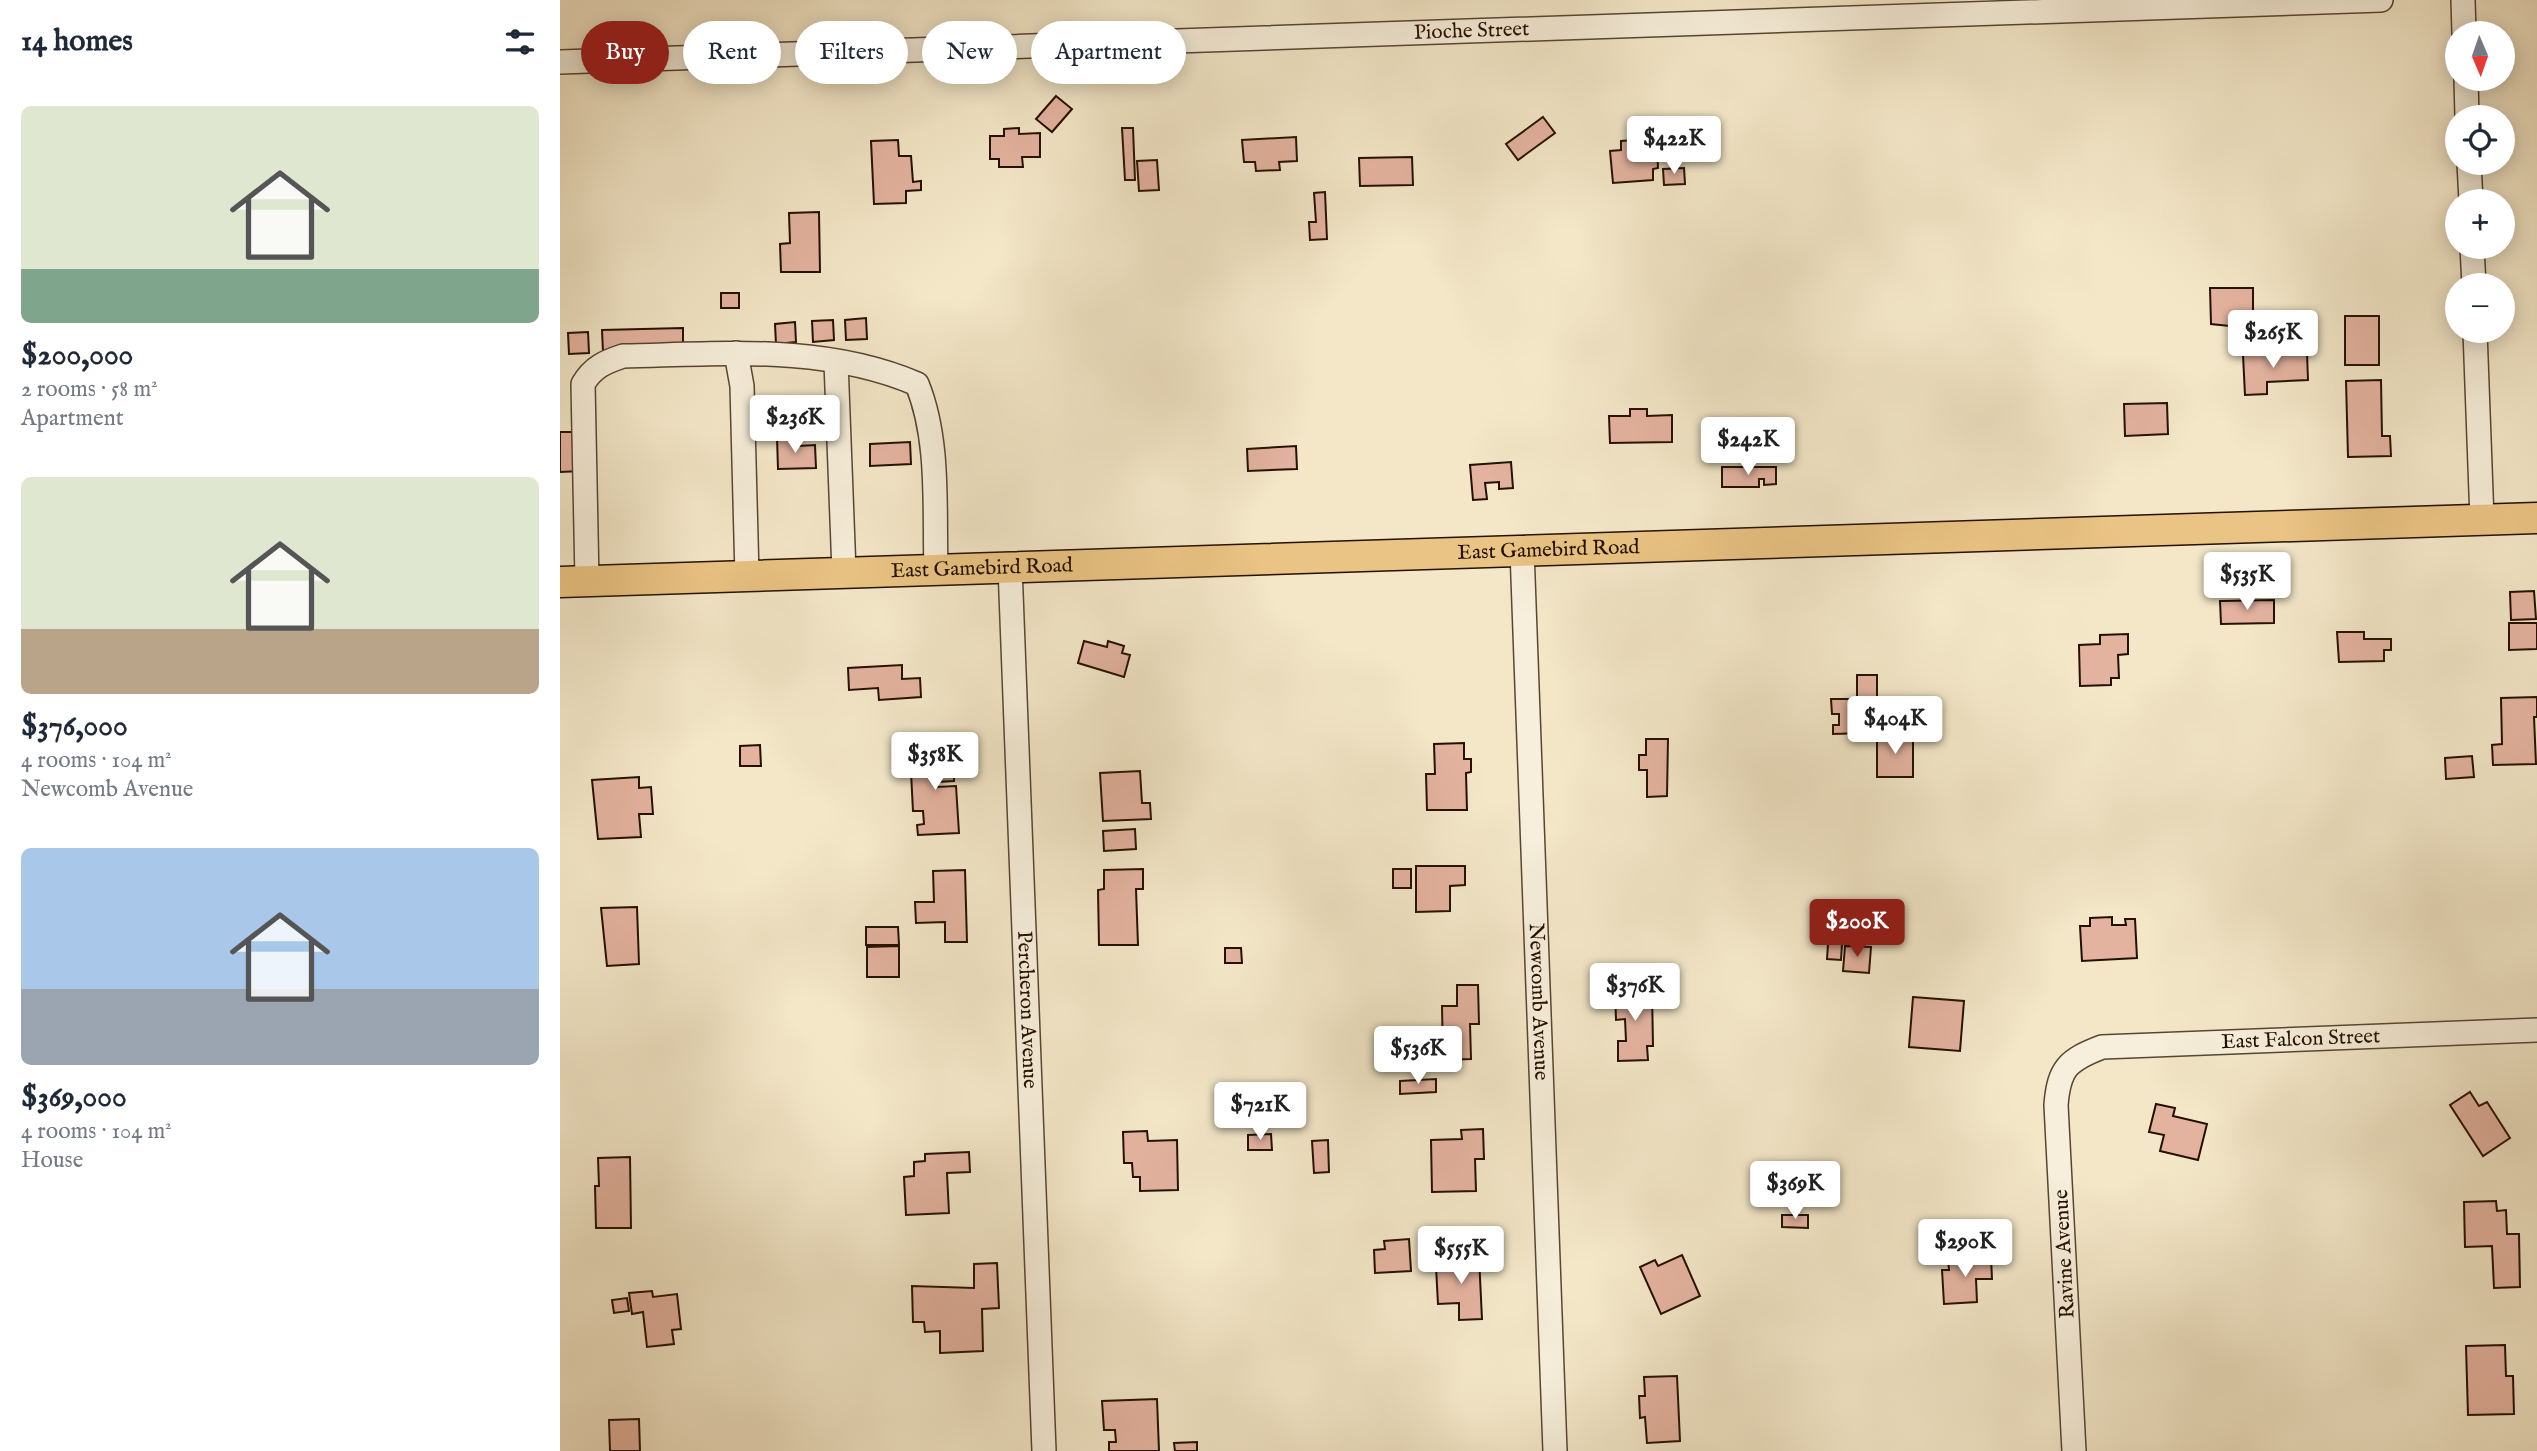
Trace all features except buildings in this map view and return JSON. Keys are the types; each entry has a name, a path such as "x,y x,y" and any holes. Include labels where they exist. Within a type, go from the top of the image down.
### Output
{"main road":[{"name":"East Gamebird Road","path":"573,582 2537,518"}],"street":[{"name":"Pioche Street","path":"560,62 2381,0"},
{"path":"2463,0 2464,21"},
{"path":"2476,343 2482,520"},
{"path":"573,582 583,384 590,371 605,362 624,356 788,352 891,373 917,384 925,404 931,440 936,569"},
{"path":"736,353 742,387 747,576"},
{"path":"835,362 844,572"},
{"name":"Newcomb Avenue","path":"1522,550 1555,1451"},
{"name":"Percheron Avenue","path":"1010,567 1044,1451"},
{"name":"East Falcon Street","path":"2071,1062 2102,1047 2537,1030"},
{"name":"Ravine Avenue","path":"2071,1062 2058,1080 2056,1105 2074,1451"}]}
